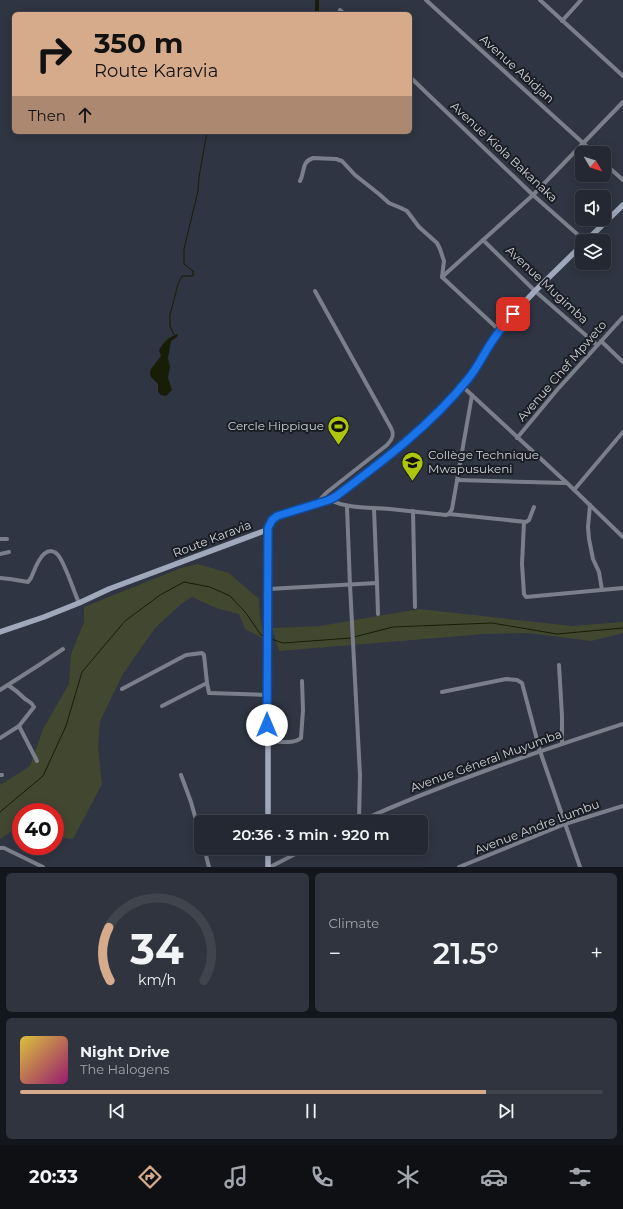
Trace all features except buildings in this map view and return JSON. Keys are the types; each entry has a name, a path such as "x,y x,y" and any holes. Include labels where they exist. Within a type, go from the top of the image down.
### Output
{"street":[{"name":"Avenue Abidjan","path":"426,0 584,144"},
{"path":"540,0 623,76"},
{"path":"562,20 581,0"},
{"name":"Avenue Kiola Bakanaka","path":"412,79 533,195 578,234"},
{"path":"442,277 533,195 623,102"},
{"path":"300,181 304,165 310,158 336,159 342,161 355,175 377,192 388,203 407,211 419,227 437,243 443,257 444,264 442,277"},
{"path":"611,169 623,180"},
{"path":"593,234 623,205"},
{"name":"Avenue Mugimba","path":"483,240 535,291 597,345"},
{"name":"Route Karavia","path":"0,632 79,604 116,586 265,531 274,518 329,500 340,493 408,441 434,416 474,371 499,330 535,291 575,252"},
{"path":"442,277 499,330"},
{"path":"315,291 393,434 392,439 387,445 326,493 316,504"},
{"name":"Avenue Chef Mpweto","path":"517,438 557,390 623,317"},
{"path":"601,341 623,362"},
{"path":"462,386 623,537"},
{"path":"449,514 452,509 472,395"},
{"path":"574,490 623,432"},
{"path":"457,480 567,483"},
{"path":"329,500 347,507 413,511 446,515 449,514 524,522 528,522 534,507"},
{"path":"590,505 588,527 589,539 593,559 599,572 602,590"},
{"path":"347,507 360,775 358,815"},
{"path":"374,509 378,614"},
{"path":"413,511 415,607"},
{"path":"524,522 522,564 525,596 530,597 623,588"},
{"path":"268,528 268,815"},
{"path":"260,533 268,537"},
{"path":"0,539 7,539"},
{"path":"0,578 10,578 28,582 43,554 52,551 57,553 62,560 79,604"},
{"path":"0,554 9,552"},
{"path":"268,589 378,583"},
{"path":"0,690 63,649"},
{"path":"122,689 186,655 201,653 204,654 208,692 268,695"},
{"path":"559,665 562,744"},
{"path":"442,692 506,679 518,680 523,685 540,751 580,867"},
{"path":"267,740 293,742 298,741 301,738 303,710 302,681"},
{"path":"162,706 206,684"},
{"path":"0,738 19,726 34,707 30,701 24,699 20,693 8,685"},
{"name":"Avenue Géneral Muyumba","path":"375,815 442,787 540,751 623,724"},
{"path":"19,726 37,761"},
{"path":"181,775 195,815"},
{"name":"Avenue Andre Lumbu","path":"459,867 565,824 623,806"},
{"path":"0,848 4,848 43,867"},
{"path":"206,855 209,867"},
{"path":"268,855 269,867 293,855"}],"shaded area":[{"path":"178,334 177,337 171,341 168,358 170,367 168,378 172,390 166,396 161,395 158,392 158,384 151,377 151,369 161,356 159,350 169,338"},
{"path":"198,564 229,573 259,599 260,617 264,639 245,629 239,614 216,608 192,597 181,604 155,628 123,674 100,721 98,747 102,784 73,839 64,838 64,803 12,803 12,831 0,839 0,785 30,766 43,729 69,684 71,654 84,622 84,607 181,568"},
{"path":"419,609 572,626 623,622 623,633 591,641 527,633 485,634 279,651 272,628 320,626"}],"waterway":[{"path":"317,0 317,12"},
{"path":"174,335 170,326 170,315 178,284 182,276 193,276 193,271 184,264 184,249 198,191 207,134"},
{"path":"0,812 43,776 66,726 82,672 125,621 160,595 184,582 210,587 230,596 246,613 261,635 266,637"},
{"path":"354,637 393,627 492,623 557,634 623,628"},
{"path":"271,639 283,643 351,638"}],"place":[{"name":"Cercle Hippique","path":"339,446"},
{"name":"Collège Technique Mwapusukeni","path":"413,482"}],"route":[{"path":"267,725 268,528 270,522 277,516 335,497 408,441 469,379 499,330 513,314"}]}
